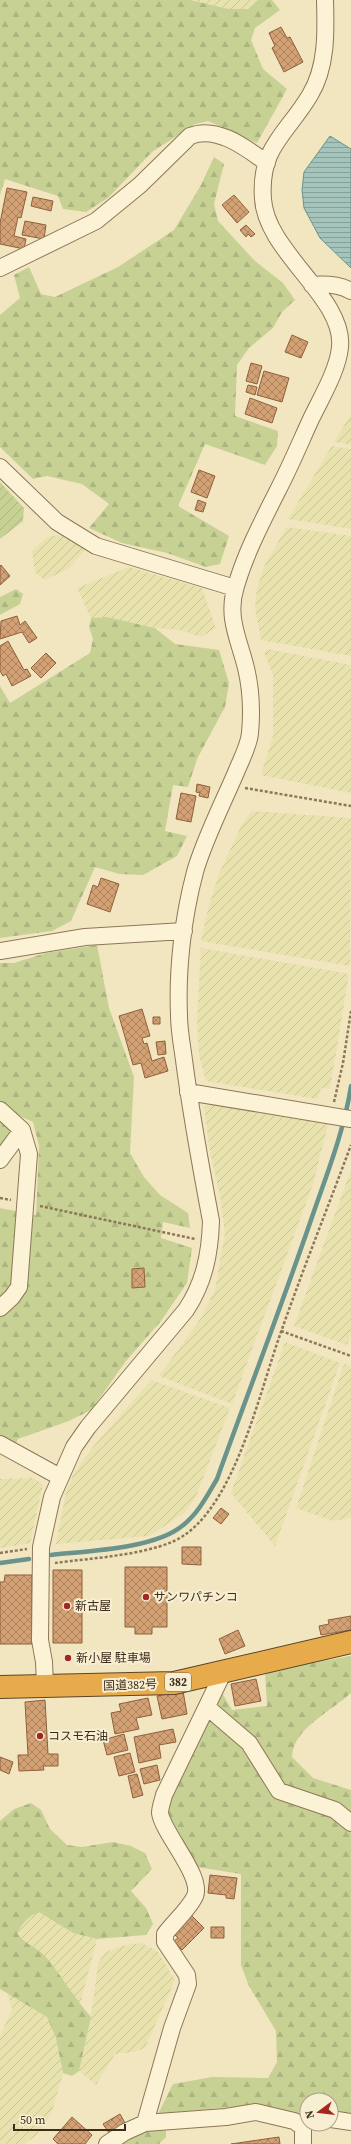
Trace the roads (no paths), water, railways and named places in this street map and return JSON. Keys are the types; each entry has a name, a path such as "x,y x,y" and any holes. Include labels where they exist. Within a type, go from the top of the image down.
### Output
{"highway":[{"name":"国道382号","path":"0,1687 174,1683 223,1673 351,1642"}],"street":[{"path":"45,1686 40,1640 40,1565 41,1547 52,1497 74,1447 88,1427 186,1310 194,1298 206,1270 210,1243 211,1221 188,1092 179,1015 181,961 184,931 196,870 250,738 250,691 246,667 235,636 233,620 232,600 235,588 252,541 328,383 340,349 340,336 330,310 285,249 271,227 264,210 262,198 266,163 274,144 311,94 324,57 326,0"},
{"path":"0,268 96,220 140,185 190,136 208,132 215,134 245,147 266,163"},
{"path":"312,285 326,284 346,288 351,291"},
{"path":"0,467 57,522 96,546 235,588"},
{"path":"0,951 85,937 184,931"},
{"path":"188,1092 342,1117"},
{"path":"0,1110 22,1130 28,1154 26,1203 19,1287 12,1297 0,1308"},
{"path":"0,1160 22,1130"},
{"path":"0,1444 60,1477"},
{"path":"145,2123 172,2028 188,1984 186,1975 165,1942 165,1934 195,1897 196,1888 186,1860 166,1830 160,1812 164,1795 223,1673"},
{"path":"207,1707 249,1743 279,1791 335,1810 351,1823"},
{"path":"107,2144 125,2132 145,2123 226,2117 256,2112 299,2123"},
{"path":"339,2120 351,2122"},
{"path":"303,2144 305,2132"}],"water":[{"path":"330,136 351,149 351,268 320,238 304,208 302,190 304,172"}],"waterway":[{"path":"51,1555 120,1548 155,1540 170,1534 182,1526 193,1516 206,1498 217,1479 300,1253 339,1137 351,1086"},
{"path":"0,1563 29,1559"}],"place":[{"name":"サンワパチンコ","path":"146,1597"},
{"name":"新古屋","path":"67,1606"},
{"name":"新小屋 駐車場","path":"68,1658"},
{"name":"コスモ石油","path":"40,1736"}]}
